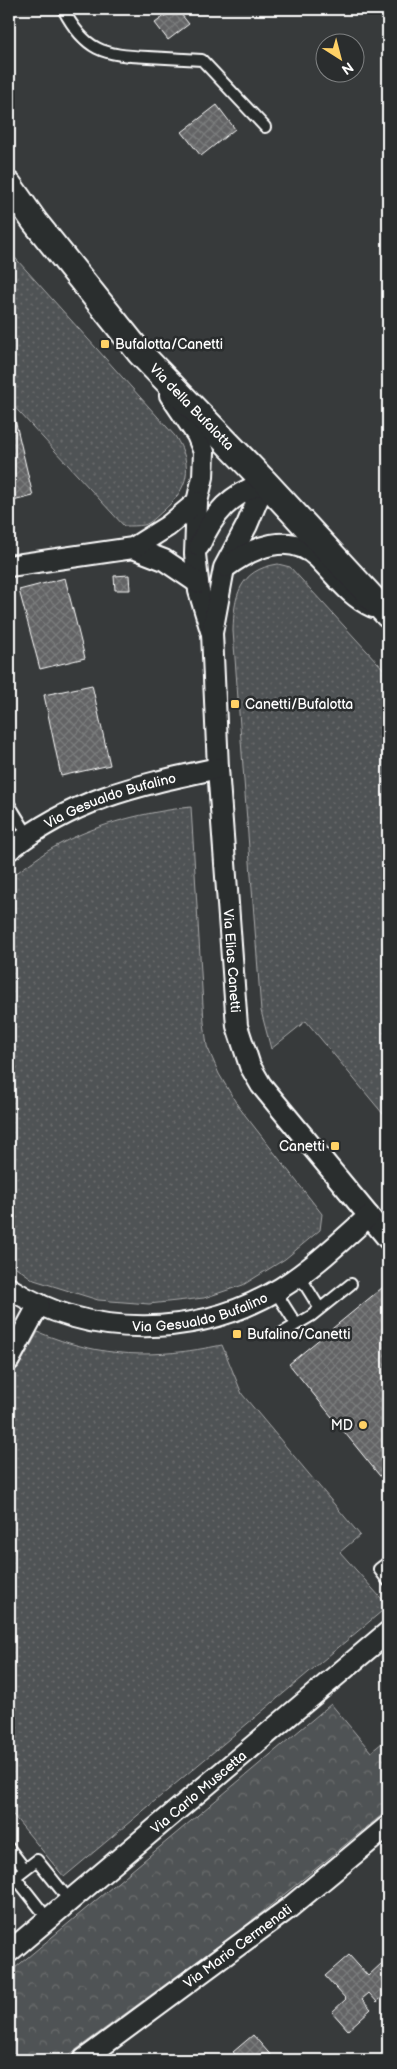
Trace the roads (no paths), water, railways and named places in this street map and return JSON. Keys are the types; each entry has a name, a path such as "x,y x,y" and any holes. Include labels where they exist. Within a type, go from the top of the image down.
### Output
{"street":[{"name":"Via della Bufalotta","path":"9,185 35,222 140,353 265,482 387,613"},
{"path":"140,353 193,429 202,446 204,467 197,502 196,554 201,600 212,633"},
{"path":"196,554 211,521 228,501 246,489 265,482"},
{"path":"212,633 224,568 265,482"},
{"path":"9,566 134,548 168,526 197,502"},
{"path":"224,568 261,547 277,544 296,545 304,548 316,557 354,596 387,613"},
{"path":"134,548 164,560 198,583"},
{"name":"Via Elias Canetti","path":"212,633 218,768 235,1010 240,1041 250,1066 264,1089 388,1239"},
{"name":"Via Gesualdo Bufalino","path":"9,850 28,835 71,811 108,795 143,784 218,768"},
{"name":"Via Gesualdo Bufalino","path":"9,1288 39,1304 71,1316 99,1323 123,1326 166,1325 204,1320 251,1304 275,1291 299,1275 370,1216"},
{"path":"9,1360 39,1304"},
{"name":"Via Carlo Muscetta","path":"9,1952 388,1632"},
{"name":"Via Mario Cermenati","path":"83,2060 289,1908 388,1826"}],"lane":[{"path":"64,9 82,36 104,52 122,56 202,60 265,127"},
{"path":"10,811 28,835"},
{"path":"299,1275 320,1309"},
{"path":"282,1333 320,1309 351,1284"},
{"path":"275,1291 296,1324"},
{"path":"388,1562 379,1569 388,1581"},
{"path":"9,1848 25,1869"},
{"path":"48,1919 15,1877 37,1860 70,1900"}],"place":[{"name":"Bufalotta/Canetti","path":"105,344"},
{"name":"Canetti/Bufalotta","path":"235,704"},
{"name":"Canetti","path":"335,1146"},
{"name":"Bufalino/Canetti","path":"237,1334"},
{"name":"MD","path":"363,1425"}]}
